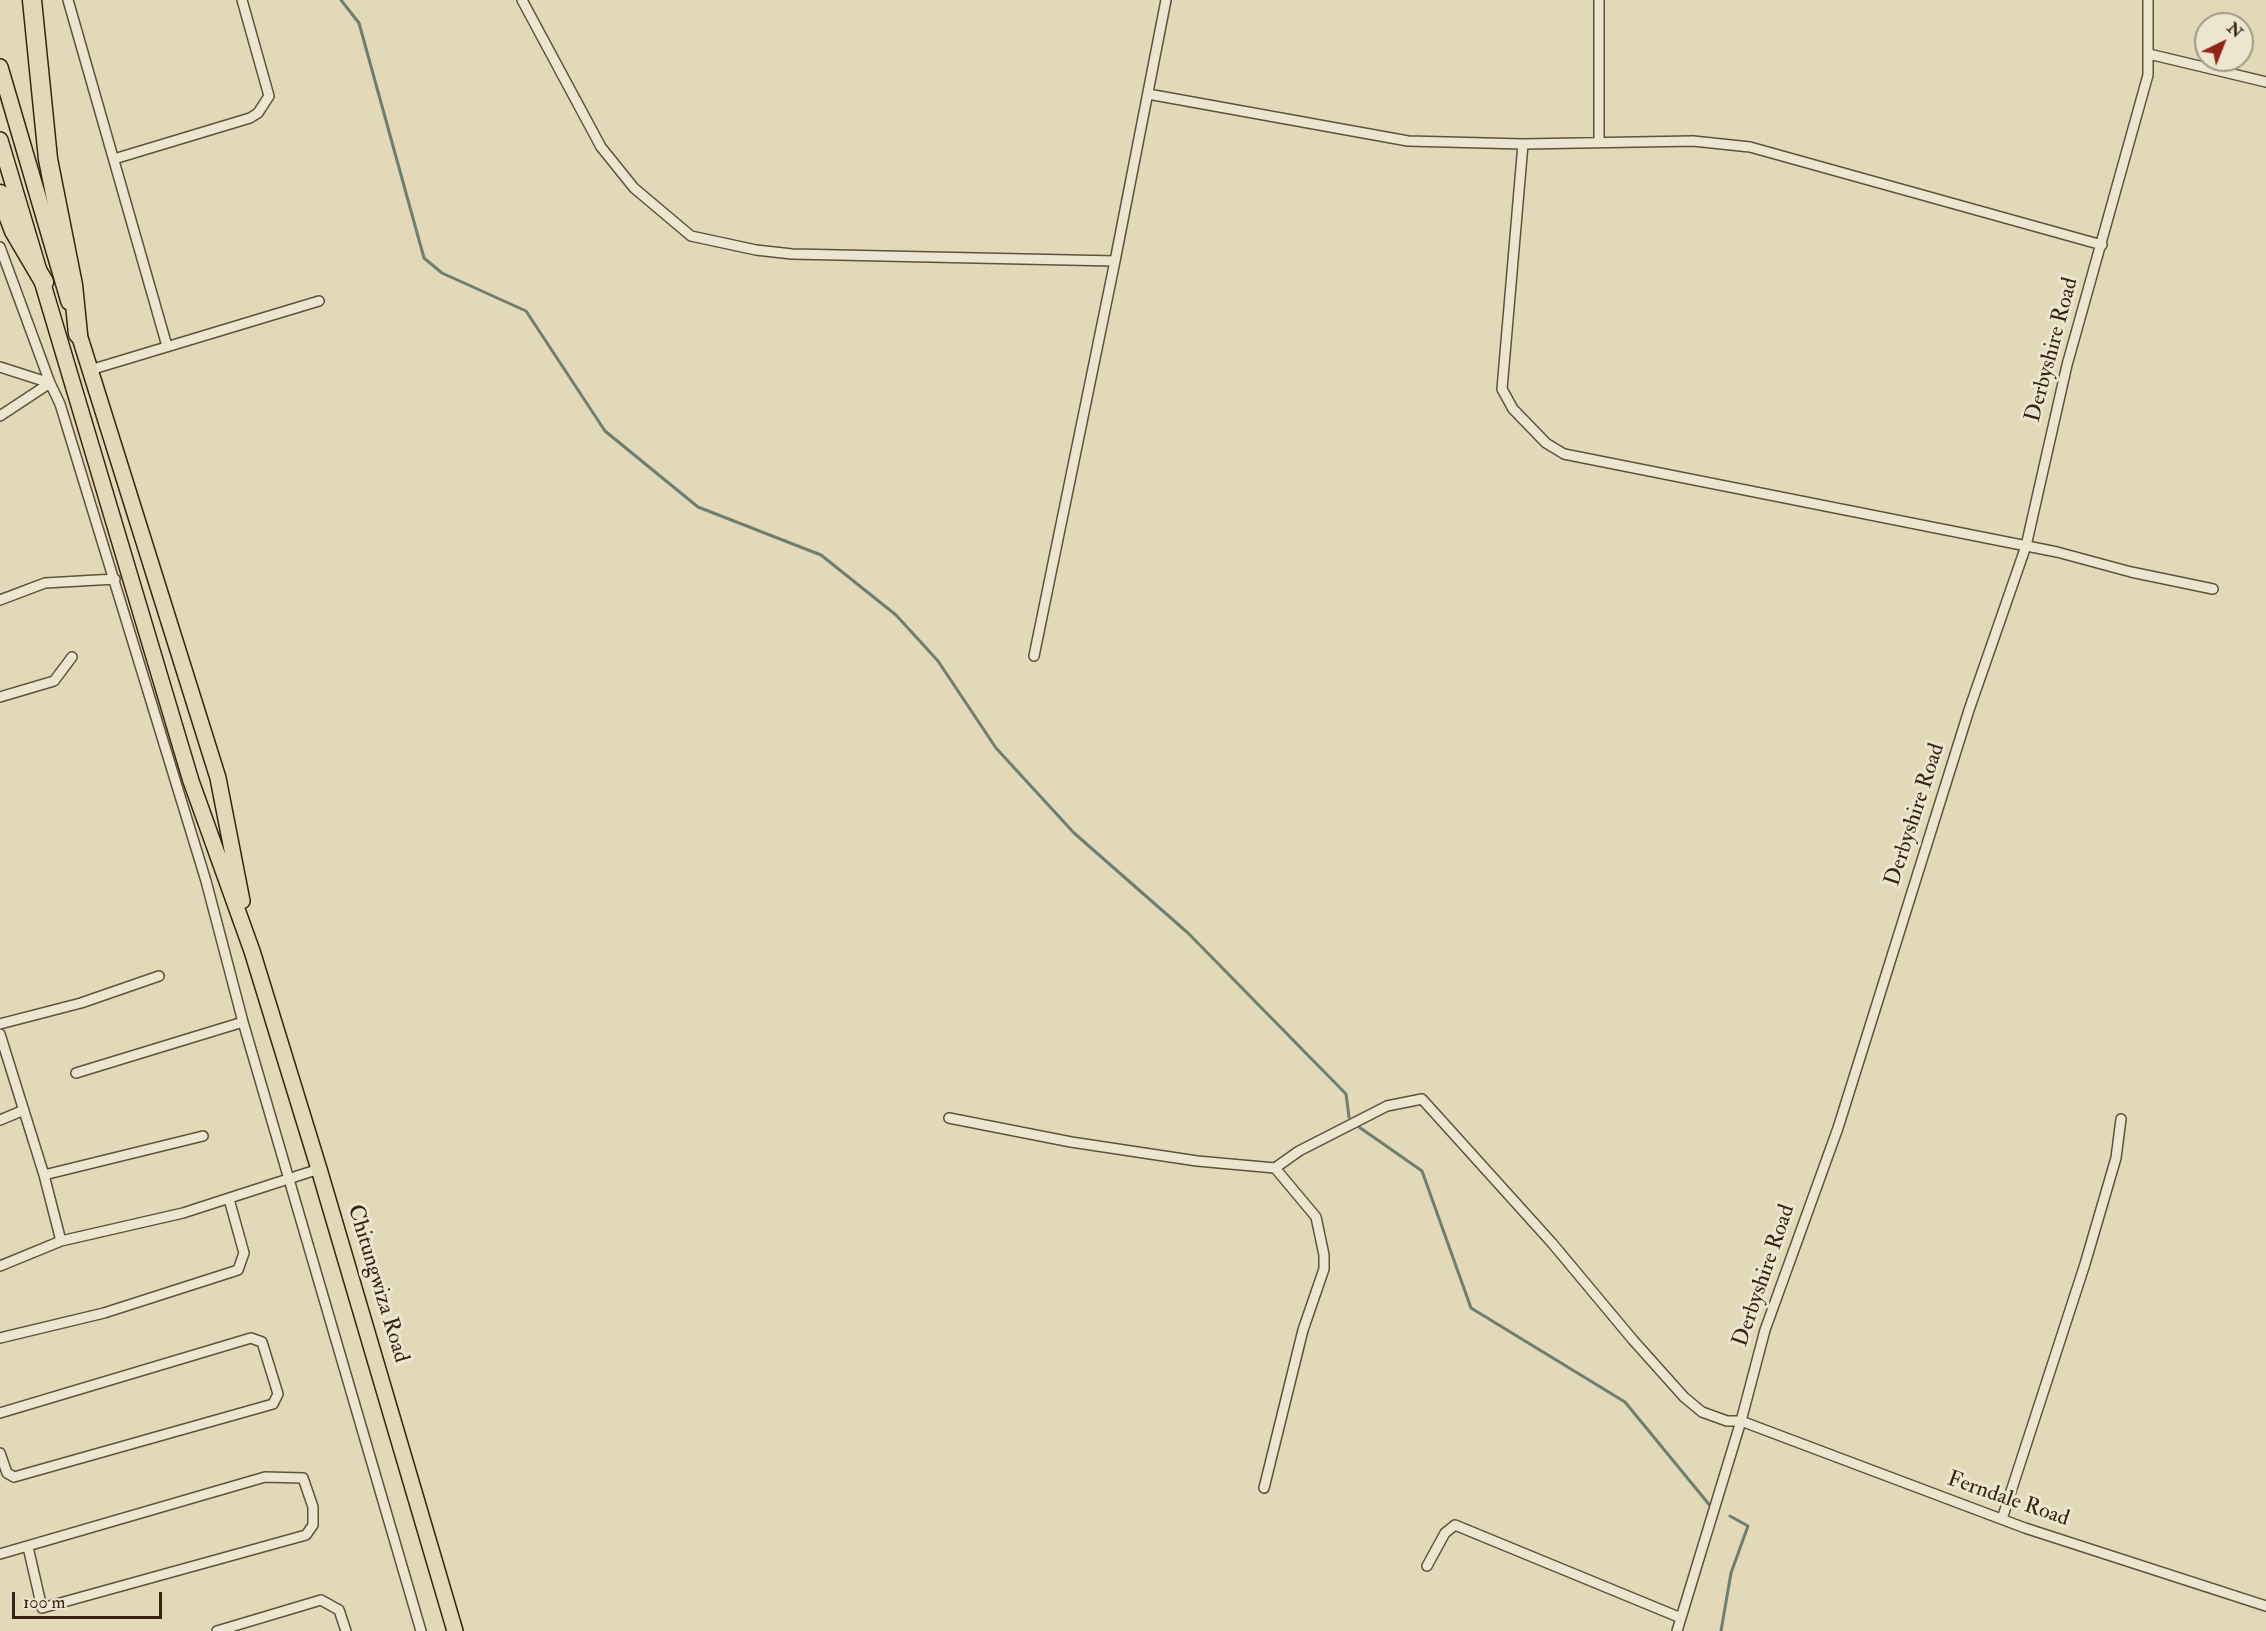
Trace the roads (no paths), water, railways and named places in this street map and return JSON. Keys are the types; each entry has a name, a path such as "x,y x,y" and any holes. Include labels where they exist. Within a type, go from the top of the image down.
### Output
{"highway":[{"path":"32,0 48,159 73,285 78,334"},
{"path":"0,194 14,231 44,282"}],"main road":[{"path":"0,67 78,334 218,778 252,951"},
{"path":"0,140 191,781 252,951"},
{"name":"Chitungwiza Road","path":"252,951 319,1169 455,1631"}],"street":[{"path":"68,0 166,346"},
{"path":"114,159 250,118 258,113 269,96 242,0"},
{"path":"522,0 602,147 634,188 691,236 745,248 792,254 1115,261"},
{"path":"1034,656 1166,0"},
{"path":"1599,0 1599,141"},
{"name":"Derbyshire Road","path":"1677,1631 1741,1421 1765,1330 1838,1128 1966,721 2026,546 2067,365 2148,75 2148,0"},
{"path":"2149,54 2266,82"},
{"path":"1148,94 1407,141 1523,144 1693,141 1750,147 2102,245"},
{"path":"1523,144 1502,389 1513,409 1546,443 1564,454 2026,546 2212,589"},
{"path":"0,247 50,383 60,404 115,579 206,881 243,1022 422,1631"},
{"path":"90,370 319,301"},
{"path":"0,367 50,383"},
{"path":"0,416 50,383"},
{"path":"0,600 45,583 115,579"},
{"path":"0,698 54,681 72,657"},
{"path":"0,1024 81,1003 159,976"},
{"path":"76,1073 243,1022"},
{"path":"0,1034 44,1175 61,1241"},
{"name":"Ferndale Road","path":"1275,1168 1299,1151 1387,1106 1422,1099 1552,1243 1633,1340 1684,1397 1702,1412 1727,1421 1741,1421 2002,1519 2266,1606"},
{"path":"0,1120 24,1110"},
{"path":"949,1118 1071,1142 1185,1159 1275,1168 1316,1217 1324,1255 1324,1269 1303,1330 1264,1488"},
{"path":"2002,1519 2085,1264 2116,1158 2121,1119"},
{"path":"44,1175 203,1136"},
{"path":"0,1266 61,1241 183,1213 319,1169"},
{"path":"0,1338 105,1313 238,1270 244,1253 229,1199"},
{"path":"0,1413 251,1338 261,1342 278,1394 273,1404 14,1477 7,1473 0,1453"},
{"path":"0,1554 265,1477 303,1478 313,1508 313,1525 306,1535 42,1608 28,1547"},
{"path":"1427,1566 1445,1533 1455,1525 1681,1618"},
{"path":"217,1631 321,1600 339,1611 346,1631"}],"waterway":[{"path":"341,0 359,23 424,258 442,273 526,311 605,431 698,507 821,555 896,615 938,661 996,748 1074,833 1188,933 1346,1094 1349,1117"},
{"path":"1359,1127 1422,1171 1471,1308 1625,1402 1712,1508"},
{"path":"1721,1631 1731,1573 1748,1526 1730,1516"}]}
